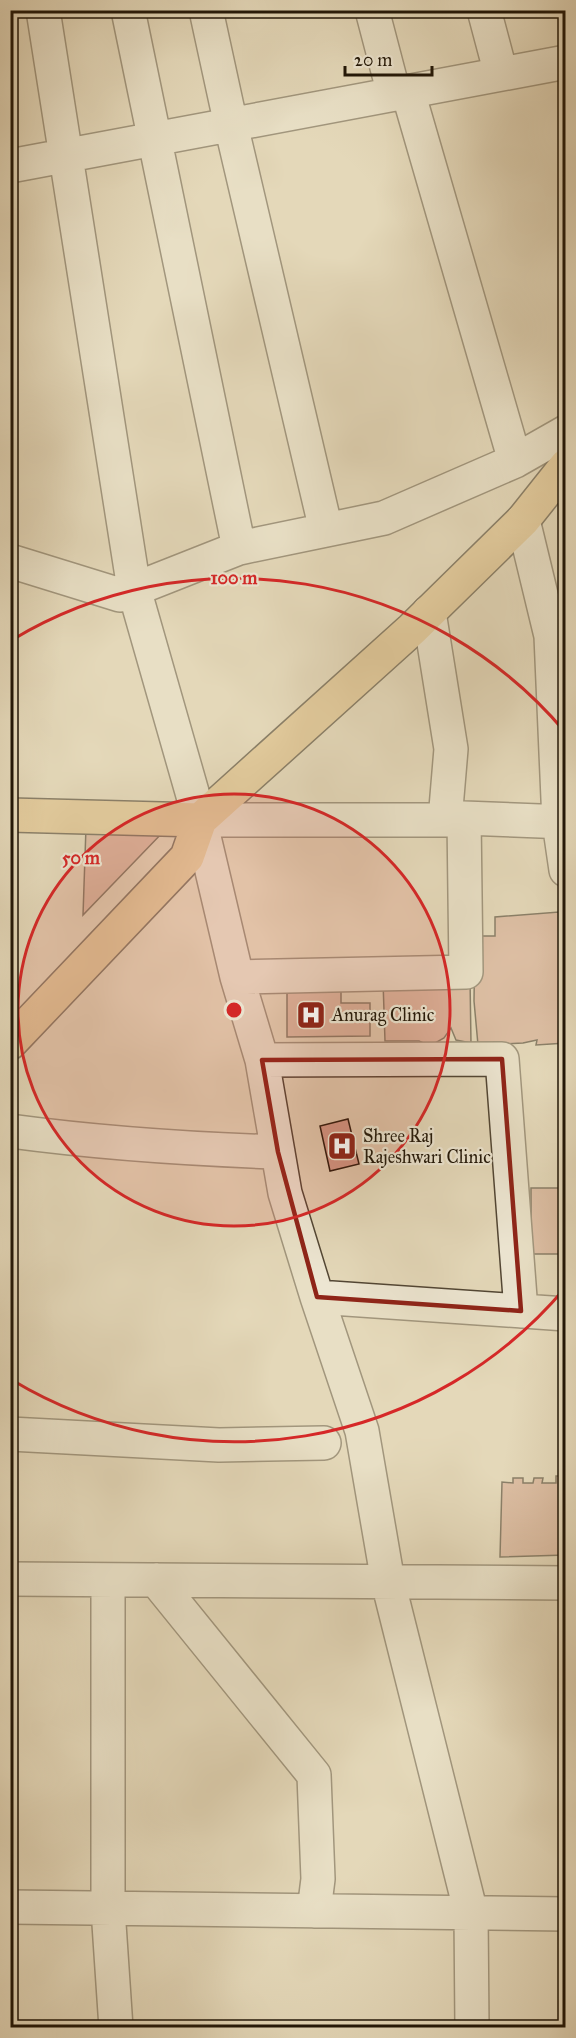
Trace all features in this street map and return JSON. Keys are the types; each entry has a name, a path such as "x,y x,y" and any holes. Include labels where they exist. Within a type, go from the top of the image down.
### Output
{"main road":[{"path":"10,1044 187,857 200,820 429,612 524,520 566,466"},
{"path":"10,816 200,820"}],"street":[{"path":"43,10 134,589 200,820 237,977 262,1060 285,1193 362,1431 388,1582 471,1913 472,2028"},
{"path":"128,10 239,548"},
{"path":"206,10 326,530"},
{"path":"372,10 401,93 514,461"},
{"path":"484,10 501,74"},
{"path":"10,166 566,62"},
{"path":"10,561 120,595 239,548 384,518 514,461 566,432"},
{"path":"524,520 551,636 566,870"},
{"path":"237,977 466,972 451,749 429,612"},
{"path":"200,820 454,819 562,822"},
{"path":"262,1060 502,1059 521,1311"},
{"path":"10,1131 148,1147 278,1152"},
{"path":"317,1297 566,1314"},
{"path":"10,1434 219,1445 324,1443"},
{"path":"10,1579 566,1583"},
{"path":"108,1580 108,1909 116,2028"},
{"path":"156,1580 314,1775 318,1879 314,1911"},
{"path":"10,1907 566,1914"}],"highlighted area":[{"path":"502,1059 521,1311 317,1297 278,1152 262,1060"}],"building":[{"path":"86,827 166,829 83,915"},
{"path":"559,912 559,938 566,979 566,1043 536,1045 537,1040 523,1043 478,1045 474,1001 475,936 495,936 495,917"},
{"path":"470,979 471,1043 456,1040 451,1028 444,1038 430,1046 419,1041 385,1041 383,981"},
{"path":"287,980 341,980 341,1003 370,1003 370,1036 287,1037"},
{"path":"348,1119 359,1164 330,1171 320,1126"},
{"path":"531,1188 566,1188 566,1254 531,1254"},
{"path":"556,1476 565,1476 566,1555 500,1557 502,1482 513,1483 513,1478 523,1478 523,1483 533,1483 534,1478 543,1478 542,1483 556,1483"}],"place":[{"name":"Anurag Clinic","path":"311,1015"},
{"name":"Shree Raj Rajeshwari Clinic","path":"342,1146"}]}
